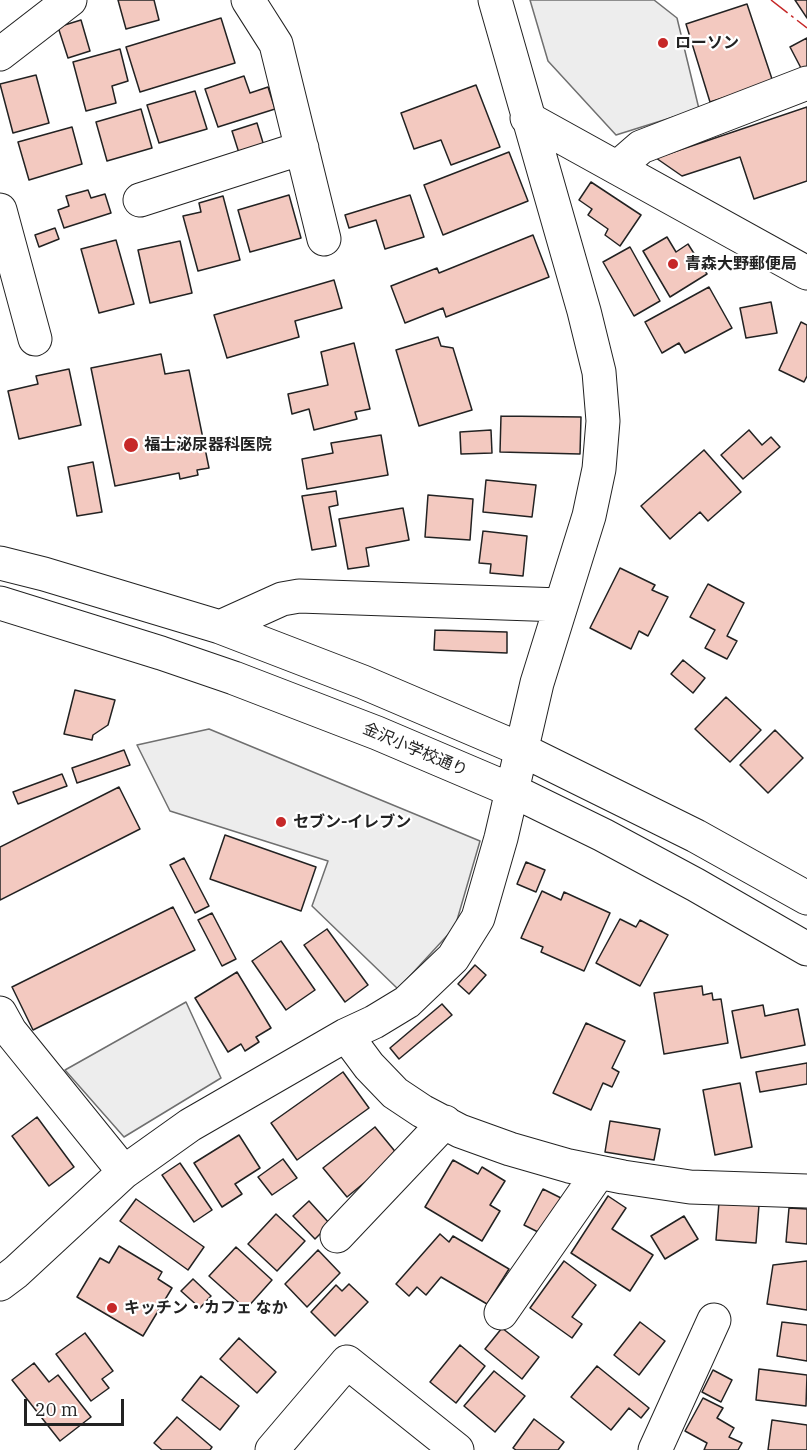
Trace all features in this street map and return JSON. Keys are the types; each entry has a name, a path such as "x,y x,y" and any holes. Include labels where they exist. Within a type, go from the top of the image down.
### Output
{"street":[{"path":"0,54 70,0"},
{"path":"248,0 276,44 324,238"},
{"path":"0,1284 16,1272 124,1172 190,1125 407,1002 453,958 478,918 537,683 589,516 599,469 603,421 599,372 584,311 495,0"},
{"path":"618,167 641,147 807,83"},
{"path":"527,118 807,273"},
{"path":"140,200 302,148"},
{"path":"0,210 35,339"},
{"path":"0,563 220,627 363,682 520,749 696,836 807,898"},
{"path":"220,627 282,598 299,596 561,605"},
{"name":"金沢小学校通り","path":"0,603 234,678 377,733 511,790 603,835 696,885 807,950"},
{"path":"3,1027 124,1172"},
{"path":"346,1035 369,1066 395,1093 422,1111 460,1131 510,1149 599,1172 690,1187 807,1191"},
{"path":"337,1236 444,1122"},
{"path":"501,1313 599,1172"},
{"path":"655,1450 714,1320"},
{"path":"272,1450 347,1362 457,1450"}],"shaded area":[{"path":"530,0 654,0 677,18 699,109 616,135 548,61"},
{"path":"209,729 480,841 455,927 398,989 312,906 328,861 170,811 137,745"},
{"path":"186,1002 221,1078 124,1137 65,1070"}],"building":[{"path":"118,0 154,0 159,20 126,29"},
{"path":"795,0 807,0 807,18"},
{"path":"747,4 773,82 710,102 686,24"},
{"path":"221,18 235,63 140,92 126,47"},
{"path":"81,20 90,51 68,58 58,27"},
{"path":"807,38 807,67 802,70 790,47"},
{"path":"120,49 128,81 112,86 116,103 86,111 73,62"},
{"path":"36,75 49,123 13,133 0,84"},
{"path":"244,76 250,93 268,87 275,109 218,127 205,89"},
{"path":"476,85 500,147 451,165 441,140 414,149 401,113"},
{"path":"195,91 207,129 159,143 147,105"},
{"path":"807,107 807,181 754,199 740,157 682,176 656,158"},
{"path":"141,109 152,148 107,161 96,122"},
{"path":"257,123 264,146 239,153 232,131"},
{"path":"72,127 82,164 29,180 18,142"},
{"path":"509,152 528,201 443,235 424,185"},
{"path":"591,182 641,215 620,246 605,235 608,229 588,215 592,209 579,200"},
{"path":"88,190 91,198 105,194 111,213 64,228 58,210 69,206 66,196"},
{"path":"289,195 301,238 250,252 238,210"},
{"path":"410,195 424,237 385,249 376,220 349,228 345,215"},
{"path":"223,196 240,260 198,271 183,216 201,212 199,203"},
{"path":"55,228 59,239 39,247 35,235"},
{"path":"533,235 549,277 446,317 443,308 405,323 391,286 437,268 439,273"},
{"path":"667,237 676,252 688,244 707,274 670,297 643,251"},
{"path":"116,240 134,304 99,313 81,249"},
{"path":"180,241 192,293 150,303 138,250"},
{"path":"630,247 660,301 634,316 603,262"},
{"path":"334,280 342,308 295,321 299,337 227,358 214,315"},
{"path":"709,287 732,328 685,353 679,343 662,353 645,322"},
{"path":"771,302 777,333 746,338 740,308"},
{"path":"801,322 807,325 807,376 804,382 779,370"},
{"path":"438,337 441,346 453,348 472,410 419,426 396,350"},
{"path":"354,343 370,409 355,412 357,419 314,430 309,409 292,414 288,394 328,385 321,352"},
{"path":"161,354 165,374 189,370 209,468 197,470 198,475 180,479 179,473 115,486 91,368"},
{"path":"69,369 81,425 19,439 8,391 38,384 36,376"},
{"path":"501,416 581,417 580,454 500,452"},
{"path":"491,430 492,453 461,454 460,432"},
{"path":"749,430 762,445 771,437 780,447 743,479 721,455"},
{"path":"381,435 388,475 307,489 302,459 333,453 331,443"},
{"path":"704,450 741,492 708,521 700,512 670,539 641,506"},
{"path":"93,462 102,512 77,516 68,467"},
{"path":"486,480 536,485 532,517 483,512"},
{"path":"336,491 338,505 329,507 336,546 312,550 302,496"},
{"path":"428,495 473,499 470,540 425,537"},
{"path":"403,508 409,540 366,548 369,566 348,569 339,519"},
{"path":"483,531 527,536 523,576 490,573 491,564 479,563"},
{"path":"620,568 655,585 652,590 668,597 648,636 639,631 631,649 590,628"},
{"path":"708,584 744,603 727,636 737,641 727,659 705,648 715,630 690,617"},
{"path":"435,630 507,632 507,653 434,650"},
{"path":"683,660 705,678 693,693 671,674"},
{"path":"75,690 115,700 108,725 93,735 92,740 64,734"},
{"path":"726,697 761,730 730,762 695,729"},
{"path":"775,730 803,758 768,793 740,765"},
{"path":"124,750 130,765 77,783 72,768"},
{"path":"62,774 67,786 18,804 13,792"},
{"path":"119,787 140,829 0,900 0,847"},
{"path":"225,835 316,867 301,911 210,879"},
{"path":"184,858 209,906 195,913 170,865"},
{"path":"526,862 545,870 536,892 517,884"},
{"path":"542,891 561,900 564,892 610,913 584,971 541,952 543,947 521,938"},
{"path":"173,907 195,950 33,1030 12,987"},
{"path":"212,913 236,959 222,966 198,920"},
{"path":"620,919 636,927 640,920 668,935 640,986 596,963"},
{"path":"327,929 368,985 345,1002 304,945"},
{"path":"281,941 315,990 286,1010 252,961"},
{"path":"475,965 486,975 469,994 458,984"},
{"path":"237,972 271,1028 256,1037 259,1042 245,1051 241,1044 228,1052 195,998"},
{"path":"702,986 703,995 712,993 713,1000 721,999 728,1043 664,1054 654,993"},
{"path":"442,1004 452,1015 399,1059 390,1048"},
{"path":"763,1005 765,1016 798,1009 805,1045 741,1058 732,1011"},
{"path":"586,1023 625,1041 612,1068 619,1072 612,1087 603,1083 591,1110 553,1093"},
{"path":"807,1063 807,1084 760,1092 756,1072"},
{"path":"343,1072 369,1108 297,1160 271,1123"},
{"path":"740,1083 752,1147 715,1155 703,1090"},
{"path":"37,1117 74,1167 49,1186 12,1136"},
{"path":"610,1121 660,1129 654,1160 605,1152"},
{"path":"375,1127 398,1155 347,1197 323,1168"},
{"path":"239,1135 260,1168 235,1184 242,1194 222,1207 194,1163"},
{"path":"283,1159 297,1178 272,1195 258,1177"},
{"path":"453,1160 478,1174 482,1167 505,1181 490,1205 500,1211 482,1241 425,1207"},
{"path":"180,1163 212,1210 194,1222 162,1175"},
{"path":"543,1189 561,1198 542,1234 524,1225"},
{"path":"608,1196 626,1208 612,1229 653,1255 630,1291 571,1253"},
{"path":"136,1199 204,1247 188,1270 120,1221"},
{"path":"309,1201 330,1224 315,1239 293,1216"},
{"path":"719,1202 759,1205 756,1243 716,1240"},
{"path":"789,1208 807,1209 807,1244 786,1242"},
{"path":"276,1214 305,1241 277,1271 248,1244"},
{"path":"684,1216 698,1239 665,1259 651,1236"},
{"path":"440,1234 449,1242 453,1236 509,1269 487,1304 441,1277 426,1295 417,1287 409,1296 396,1284"},
{"path":"119,1246 162,1272 158,1279 172,1288 143,1336 77,1297 100,1258 109,1263"},
{"path":"236,1247 272,1280 246,1309 209,1276"},
{"path":"318,1250 340,1273 307,1307 285,1284"},
{"path":"564,1261 596,1285 572,1317 582,1324 572,1338 530,1308"},
{"path":"807,1261 807,1310 767,1304 773,1265"},
{"path":"193,1279 211,1296 200,1308 181,1291"},
{"path":"349,1284 368,1302 335,1336 311,1312 336,1285 342,1291"},
{"path":"640,1322 665,1341 639,1375 614,1355"},
{"path":"782,1322 807,1325 807,1361 777,1356"},
{"path":"502,1328 539,1357 522,1379 485,1349"},
{"path":"85,1333 113,1371 102,1379 109,1388 91,1401 56,1354"},
{"path":"239,1338 276,1372 257,1393 220,1359"},
{"path":"460,1345 485,1366 456,1403 430,1382"},
{"path":"34,1363 49,1382 58,1375 91,1417 60,1441 12,1380"},
{"path":"597,1366 649,1408 641,1418 629,1408 611,1430 571,1397"},
{"path":"759,1369 807,1375 806,1406 756,1400"},
{"path":"713,1370 732,1380 721,1402 702,1392"},
{"path":"494,1371 525,1396 495,1432 464,1406"},
{"path":"201,1376 239,1406 220,1430 182,1400"},
{"path":"703,1398 723,1408 717,1418 734,1428 729,1437 742,1443 738,1450 704,1450 707,1443 685,1431"},
{"path":"177,1417 212,1447 210,1450 162,1450 154,1443"},
{"path":"534,1419 564,1442 558,1450 516,1450 513,1448"},
{"path":"772,1420 807,1425 807,1450 768,1450"}],"power":[{"path":"771,0 807,28"}],"place":[{"name":"ローソン","path":"663,43"},
{"name":"青森大野郵便局","path":"673,264"},
{"name":"福士泌尿器科医院","path":"131,445"},
{"name":"セブン-イレブン","path":"281,822"},
{"name":"キッチン・カフェ なか","path":"112,1308"}]}
